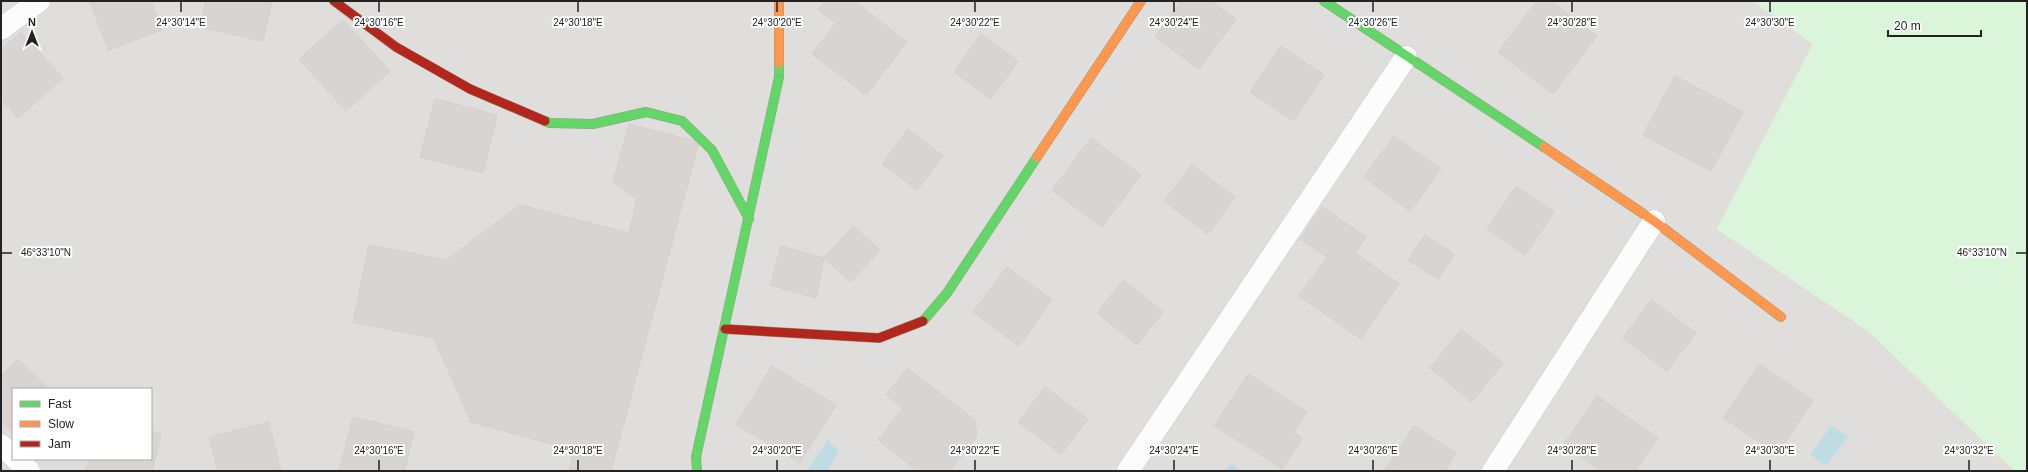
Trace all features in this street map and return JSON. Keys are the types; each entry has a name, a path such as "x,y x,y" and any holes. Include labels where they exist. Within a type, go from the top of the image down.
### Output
{"street":[{"path":"1,29 39,1"},
{"path":"334,1 396,47 449,78 470,89 550,123 593,124 646,112 682,121 712,150 749,219"},
{"path":"697,471 696,456 779,77 779,1"},
{"path":"725,329 879,338 921,323 947,293 1141,1"},
{"path":"1324,1 1654,221 1780,316"},
{"path":"1128,471 1406,57"},
{"path":"1493,471 1654,221"},
{"path":"1,445 12,455"},
{"path":"17,460 29,471"}],"shaded area":[{"path":"1,1 1753,1 1813,44 1717,229 1868,331 2015,471 1,471"}],"green space":[{"path":"1753,1 2027,1 2027,471 2015,471 1868,331 1717,229 1813,44"}],"water":[{"path":"1832,425 1848,437 1826,466 1810,454"},
{"path":"828,440 839,452 827,471 806,471"},
{"path":"1231,463 1241,471 1225,471"}],"building":[{"path":"90,1 151,1 162,30 108,50"},
{"path":"206,1 272,1 263,41 200,27"},
{"path":"825,1 854,1 907,42 866,95 812,54 836,23 818,10"},
{"path":"1181,1 1211,1 1236,19 1199,69 1155,37"},
{"path":"1537,1 1551,1 1597,36 1553,94 1498,52"},
{"path":"343,20 390,71 346,111 299,59"},
{"path":"21,32 63,78 18,118 1,99 1,50"},
{"path":"981,34 1018,61 991,99 954,72"},
{"path":"1280,46 1324,75 1294,121 1250,92"},
{"path":"1675,76 1743,112 1711,171 1643,135"},
{"path":"435,99 497,115 483,173 420,157"},
{"path":"629,124 699,142 611,471 569,471 574,450 471,422 434,338 353,322 369,245 446,260 520,205 629,233 637,199 613,182"},
{"path":"908,129 943,156 917,190 882,164"},
{"path":"1394,136 1441,169 1410,211 1364,177"},
{"path":"1091,138 1141,175 1102,227 1052,190"},
{"path":"1192,165 1235,197 1208,234 1164,201"},
{"path":"1516,186 1554,212 1525,255 1487,229"},
{"path":"1322,207 1366,237 1355,253 1399,284 1361,339 1299,296 1327,257 1300,239"},
{"path":"853,226 880,250 851,282 824,258"},
{"path":"1425,235 1454,254 1438,279 1408,260"},
{"path":"781,246 824,258 816,298 770,285"},
{"path":"1007,267 1052,300 1019,346 973,312"},
{"path":"1123,280 1163,312 1137,345 1097,313"},
{"path":"1651,300 1696,333 1667,371 1623,338"},
{"path":"1461,329 1503,363 1472,402 1430,368"},
{"path":"18,359 48,388 12,388 12,431 1,421 1,377"},
{"path":"1759,364 1813,400 1778,454 1723,418"},
{"path":"772,366 836,405 800,463 736,424"},
{"path":"907,368 975,420 977,436 950,471 918,471 878,440 903,408 886,395"},
{"path":"1248,374 1307,412 1293,433 1302,438 1282,469 1214,425"},
{"path":"1045,387 1088,419 1061,454 1018,422"},
{"path":"1597,396 1658,438 1635,471 1602,471 1563,445"},
{"path":"353,417 414,432 404,471 339,471"},
{"path":"269,422 281,471 218,471 209,437"},
{"path":"1414,426 1456,453 1445,471 1385,470"},
{"path":"152,431 161,434 152,471 86,471 89,460 152,460"}],"traffic: fast":[{"path":"1324,1 1544,147"},
{"path":"697,471 696,457 779,77 779,63"},
{"path":"545,121 550,123 593,124 646,112 682,121 712,150 749,219"},
{"path":"923,321 947,293 1037,157"}],"traffic: slow":[{"path":"779,1 779,63"},
{"path":"1037,157 1141,1"},
{"path":"1544,147 1654,221 1781,317"}],"traffic: jam":[{"path":"334,1 396,47 470,89 545,121"},
{"path":"725,329 879,338 923,321"}]}
